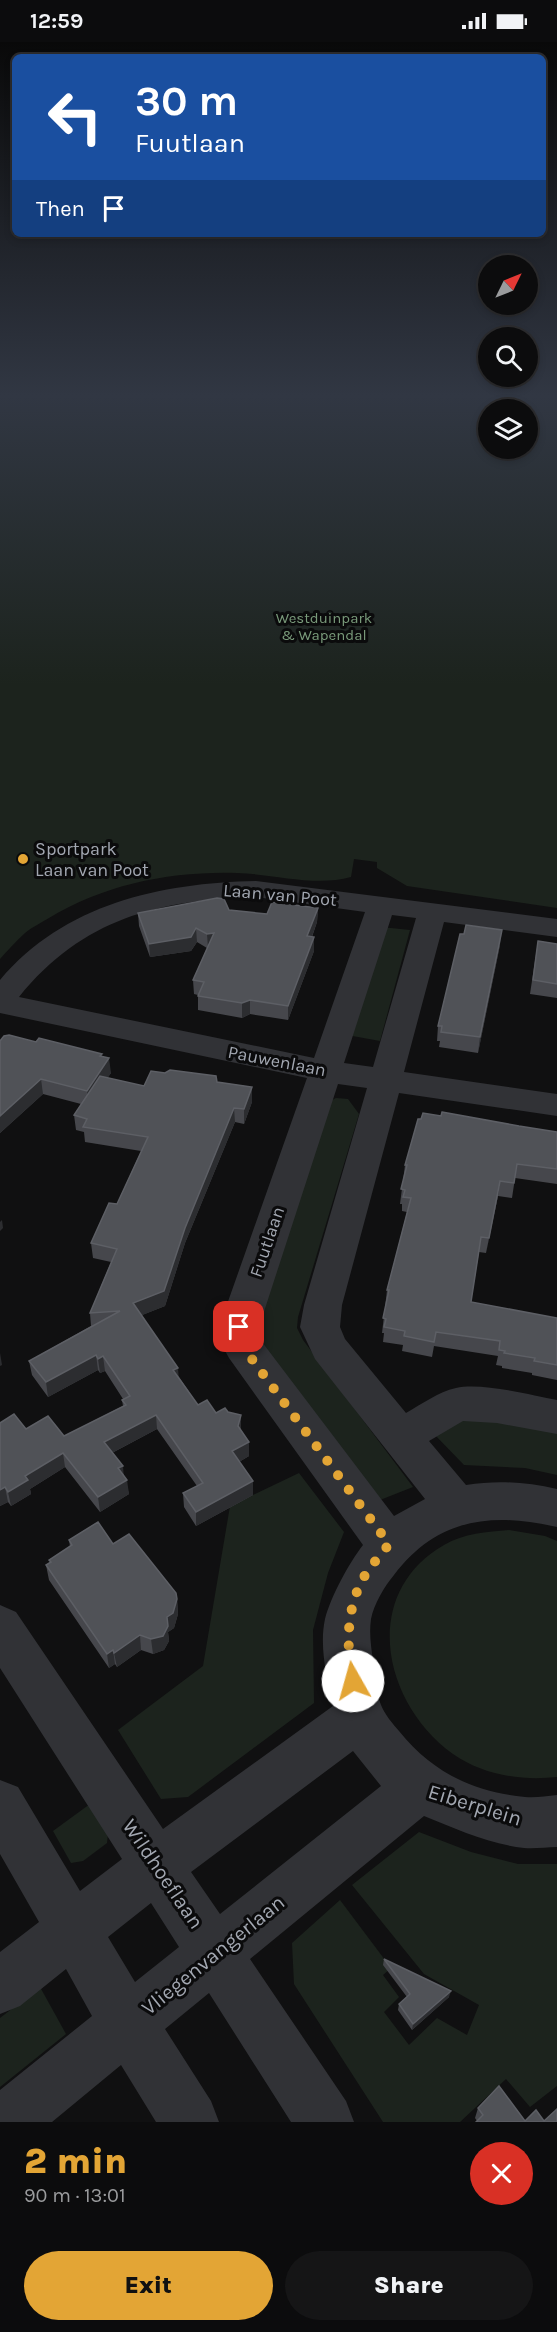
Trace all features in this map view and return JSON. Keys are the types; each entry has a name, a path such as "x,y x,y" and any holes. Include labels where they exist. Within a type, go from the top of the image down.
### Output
{"street":[{"name":"Laan van Poot","path":"0,1002 33,963 75,932 113,911 156,897 213,889 256,889 557,928"},
{"name":"Fuutlaan","path":"381,906 239,1327 243,1347 389,1544"},
{"path":"432,913 323,1305 320,1327 329,1348 456,1505"},
{"name":"Pauwenlaan","path":"0,1002 325,1071 557,1105"},
{"path":"400,1437 458,1404 497,1406 557,1417"},
{"name":"Eiberplein","path":"557,1508 540,1502 497,1499 456,1505 419,1521 389,1544 363,1579 348,1621 349,1663 360,1716 385,1752 419,1788 459,1805 522,1823 557,1821"},
{"name":"Wildhoeflaan","path":"0,1627 325,2122"},
{"path":"0,1986 156,1865 360,1716"},
{"name":"Vliegenvangerlaan","path":"6,2122 129,2025 419,1788"},
{"path":"0,1805 129,2025 190,2122"}],"green space":[{"name":"Westduinpark & Wapendal","path":"0,491 557,491 557,908 407,886 377,868 377,862 354,859 351,877 337,880 213,873 188,874 140,882 116,888 70,906 28,931 0,959"},
{"path":"381,927 410,930 380,1041 347,1035"},
{"path":"336,1098 348,1099 359,1114 298,1317 297,1328 303,1340 413,1487 380,1500 262,1346 256,1328 326,1103"},
{"path":"472,1414 557,1427 557,1475 525,1468 464,1465 434,1434"},
{"path":"299,1473 344,1532 328,1573 313,1630 314,1703 188,1797 161,1799 118,1730 203,1666 230,1506"},
{"path":"509,1530 545,1536 557,1541 557,1777 530,1778 503,1775 477,1767 453,1754 429,1733 410,1707 397,1679 390,1649 391,1619 400,1591 417,1566 452,1541 476,1534"},
{"path":"90,1804 108,1833 107,1843 83,1861 71,1863 53,1831"},
{"path":"419,1832 471,1852 518,1864 557,1864 557,2086 530,2107 506,2079 460,2122 383,2122 294,1984 292,1943 340,1900 391,1968 383,1975 399,1997 384,2012 409,2045 437,2018 467,2035 479,2005 424,1974 352,1885"},
{"path":"40,1987 66,2034 0,2087 0,2018"}],"building":[{"path":"217,898 224,899 229,910 267,914 272,902 318,908 307,936 314,937 288,1006 250,1000 242,1003 198,996 204,982 193,980 214,933 207,934 196,928 191,937 149,944 138,913"},
{"path":"466,925 502,930 480,1037 441,1032 442,1026 438,1026 460,934 464,934"},
{"path":"538,941 557,944 557,984 533,980"},
{"path":"9,1035 36,1042 39,1038 102,1054 100,1056 109,1058 87,1091 41,1079 0,1116 0,1041 4,1036"},
{"path":"170,1070 216,1076 217,1082 252,1087 244,1109 234,1108 185,1228 164,1291 133,1303 178,1368 173,1370 198,1405 207,1400 216,1413 225,1408 228,1412 241,1415 238,1426 249,1442 232,1451 253,1481 196,1512 183,1493 203,1483 156,1415 104,1442 123,1466 118,1468 127,1480 98,1497 63,1453 25,1476 28,1480 8,1492 5,1487 0,1490 0,1423 14,1414 26,1429 48,1416 64,1436 126,1405 122,1400 130,1396 103,1356 98,1359 96,1355 46,1382 29,1361 120,1311 90,1313 117,1249 91,1243 109,1203 117,1204 148,1137 83,1127 87,1119 74,1115 100,1076 144,1086 151,1071 165,1073"},
{"path":"442,1112 557,1132 557,1169 517,1164 514,1183 500,1181 489,1238 481,1237 471,1302 557,1318 557,1365 534,1361 535,1358 504,1353 505,1351 499,1350 500,1341 436,1332 434,1342 404,1336 405,1331 384,1327 386,1319 383,1318 389,1290 387,1290 411,1198 403,1197 405,1190 401,1189 407,1165 405,1165 418,1119 421,1119 423,1113 441,1116"},
{"path":"98,1522 113,1544 129,1534 176,1593 177,1599 173,1613 167,1617 168,1626 163,1636 151,1639 140,1635 114,1653 113,1650 107,1654 46,1565 51,1562 49,1560 72,1545 69,1540"},
{"path":"384,1959 451,1991 413,2024 399,2004 410,1994"},
{"path":"499,2086 525,2121 536,2110 544,2121 557,2109 557,2122 476,2122 483,2115 478,2108"}],"place":[{"name":"Sportpark Laan van Poot","path":"23,859"}],"route":[{"path":"239,1327 243,1347 389,1544 363,1579 348,1621 349,1663 353,1681"}]}
